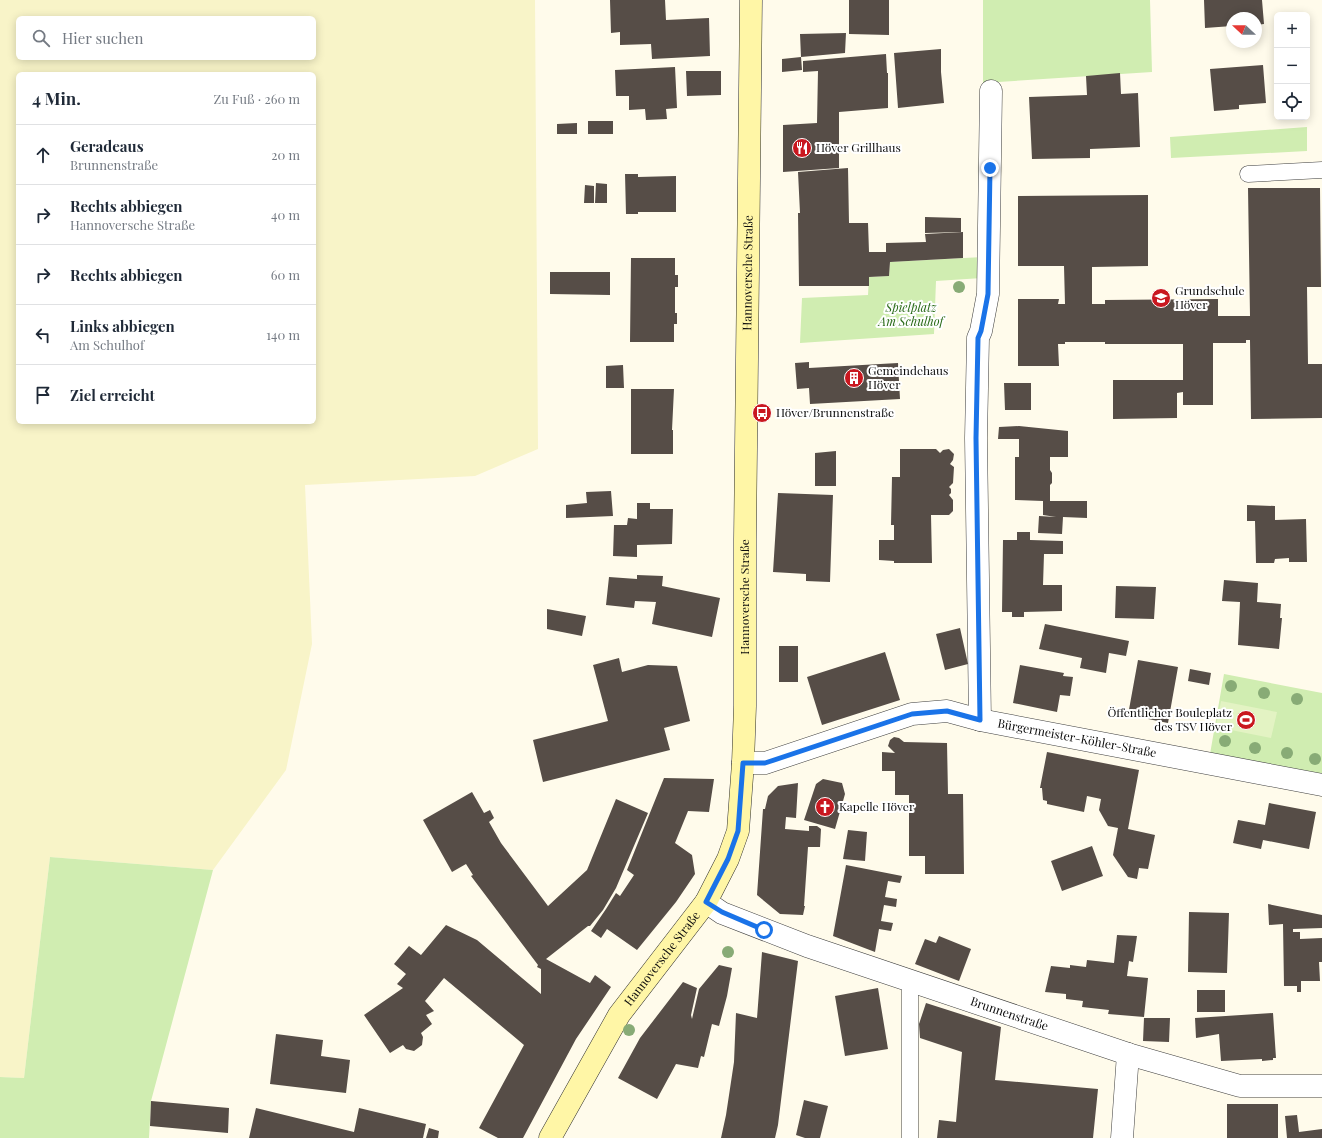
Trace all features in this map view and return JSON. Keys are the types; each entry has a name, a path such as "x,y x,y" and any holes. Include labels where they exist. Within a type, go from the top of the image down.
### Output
{"street":[{"name":"Hannoversche Straße","path":"550,1138 619,1015 706,902 728,859 738,831 743,763 745,699 745,539 751,0"},
{"path":"980,720 976,438 978,338 981,331 988,294 991,90"},
{"name":"Bürgermeister-Köhler-Straße","path":"743,763 765,763 912,714 947,711 980,720 1322,785"},
{"name":"Brunnenstraße","path":"706,902 722,912 807,946 910,982 1128,1054 1240,1086 1322,1086"},
{"path":"1122,1138 1128,1054"}],"lane":[{"path":"1248,174 1322,170"},
{"path":"910,982 910,1138"}],"shaded area":[{"path":"0,0 535,0 538,449 475,476 305,485 312,644 286,770 213,870 50,857 24,1078 0,1077"}],"green space":[{"path":"983,0 1150,0 1152,72 983,83"},
{"path":"1307,127 1307,151 1171,158 1170,137"},
{"name":"Spielplatz Am Schulhof","path":"983,257 982,278 936,281 934,334 800,343 802,298 868,295 869,277 889,276 890,262"},
{"path":"1224,674 1322,693 1322,775 1210,754"},
{"name":"Öffentlicher Bouleplatz des TSV Höver","path":"1221,701 1277,712 1271,738 1216,727"},
{"path":"50,857 213,870 151,1101 149,1138 0,1138 0,1077 24,1078"}],"building":[{"path":"610,0 665,0 666,20 709,18 710,56 652,59 651,44 620,45 620,32 611,33"},
{"path":"849,0 889,0 889,35 849,34"},
{"path":"1204,0 1262,0 1264,24 1262,24 1262,12 1226,12 1226,26 1205,28"},
{"path":"846,33 845,53 801,57 800,34"},
{"path":"941,49 941,72 944,103 898,108 894,53"},
{"path":"886,54 888,73 888,108 839,112 839,168 783,172 783,125 817,123 818,71 803,72 803,61"},
{"path":"801,57 802,70 782,72 782,59"},
{"path":"1263,65 1266,103 1239,105 1239,109 1214,111 1210,69"},
{"path":"675,67 677,108 666,109 667,119 646,120 645,109 629,110 629,96 616,96 615,70"},
{"path":"686,71 721,71 721,95 687,96"},
{"path":"1120,73 1121,94 1138,93 1140,147 1090,149 1090,158 1032,159 1029,97 1087,95 1086,76"},
{"path":"588,121 613,121 613,134 588,134"},
{"path":"577,123 577,134 557,134 557,124"},
{"path":"848,168 849,223 868,223 869,252 886,252 886,243 926,242 925,234 963,232 963,258 890,262 889,276 869,277 869,286 799,286 798,213 800,213 798,172"},
{"path":"625,174 638,174 638,177 676,176 676,212 638,212 638,214 626,214"},
{"path":"596,183 607,184 607,203 595,203"},
{"path":"585,185 594,186 594,203 584,203"},
{"path":"1248,188 1320,188 1321,287 1307,287 1308,364 1322,364 1322,418 1251,419 1250,340 1246,340 1246,343 1213,343 1213,405 1183,405 1183,392 1177,393 1177,418 1113,419 1113,380 1183,380 1183,344 1105,344 1105,342 1065,342 1065,344 1058,344 1059,366 1018,366 1018,299 1059,299 1058,304 1065,304 1064,266 1018,266 1018,196 1148,195 1148,266 1092,267 1092,304 1105,304 1105,300 1218,299 1218,316 1250,316"},
{"path":"925,217 961,218 961,232 925,233"},
{"path":"631,258 675,258 675,275 678,275 678,287 675,287 675,313 677,313 677,324 674,324 674,342 630,342"},
{"path":"550,272 610,272 610,295 550,294"},
{"name":"Gemeindehaus Höver","path":"809,362 809,368 898,363 900,399 810,404 809,388 797,389 795,363"},
{"path":"623,365 624,388 606,388 606,366"},
{"path":"1004,383 1031,383 1031,410 1005,410"},
{"path":"631,389 674,389 672,430 673,454 631,454"},
{"path":"1019,426 1068,431 1068,457 1050,457 1052,483 1050,485 1050,501 1087,501 1087,518 1063,517 1062,534 1038,533 1039,516 1056,517 1043,515 1043,501 1015,500 1015,457 1019,457 1019,439 998,439 999,427"},
{"path":"900,449 936,449 940,453 943,450 949,449 954,454 953,460 950,464 954,467 953,483 949,487 951,489 951,493 949,495 953,500 953,511 949,515 931,515 932,563 894,563 894,561 879,560 879,540 894,540 894,525 891,525 892,477 900,477"},
{"path":"836,451 836,486 815,486 815,453"},
{"path":"611,491 613,516 566,518 566,505 587,503 586,492"},
{"path":"778,493 833,495 830,582 806,581 806,574 773,572"},
{"path":"637,503 650,503 650,509 673,509 672,544 637,545 637,557 613,556 614,525 627,525 628,518 637,519"},
{"path":"1247,505 1275,506 1275,520 1306,519 1307,562 1289,562 1289,558 1275,559 1274,563 1256,563 1255,521 1247,521"},
{"path":"1017,532 1030,532 1030,540 1063,541 1063,554 1044,554 1043,585 1062,585 1062,611 1024,612 1024,617 1012,617 1012,612 1002,612 1003,540 1017,540"},
{"path":"637,575 663,576 662,586 720,598 712,637 652,624 656,602 635,601 634,608 606,605 609,577 637,579"},
{"path":"1224,580 1258,583 1257,602 1281,604 1280,618 1282,618 1279,649 1238,645 1240,602 1222,601"},
{"path":"1116,586 1156,587 1154,619 1115,618"},
{"path":"547,609 586,616 582,636 547,629"},
{"path":"1045,624 1129,641 1126,656 1109,653 1106,673 1080,668 1082,658 1039,649"},
{"path":"960,628 968,664 945,670 936,634"},
{"path":"779,646 798,646 798,682 779,682"},
{"path":"885,652 900,700 822,725 807,677"},
{"path":"619,658 622,672 648,665 677,666 690,721 664,728 670,750 543,782 533,740 608,721 593,665"},
{"path":"1138,660 1178,667 1168,723 1128,715"},
{"path":"1020,665 1064,673 1063,676 1073,677 1070,696 1060,695 1057,712 1013,703"},
{"path":"1190,669 1211,673 1209,685 1188,681"},
{"path":"894,737 899,738 904,742 947,743 948,794 963,794 964,874 925,874 925,856 909,856 909,795 895,795 895,771 882,771 882,752 895,753 888,746 890,740"},
{"path":"1047,752 1139,770 1128,829 1155,835 1148,869 1139,868 1137,879 1128,877 1113,855 1118,828 1108,826 1099,810 1101,799 1087,796 1084,812 1047,804 1047,801 1043,800 1042,788 1040,788"},
{"path":"664,778 714,779 709,812 688,811 675,843 692,855 695,874 676,902 637,950 607,929 601,938 591,931 616,893 620,896 634,875 627,870"},
{"name":"Kapelle Höver","path":"823,779 842,783 845,794 835,829 804,820 816,784"},
{"path":"798,783 796,818 786,817 785,829 809,831 809,826 817,826 821,829 820,847 808,847 805,906 803,915 780,914 757,895 763,809 765,809 768,796 778,786"},
{"path":"472,792 484,813 490,810 494,818 489,822 501,843 548,906 587,870 616,799 648,813 616,888 603,910 590,926 588,926 546,959 590,983 595,975 611,987 576,1039 523,1138 498,1138 479,1128 524,1045 444,978 425,1001 434,1011 426,1015 432,1024 421,1033 423,1037 422,1045 414,1051 406,1049 403,1045 390,1053 364,1015 403,988 397,984 406,974 394,964 409,946 421,955 446,925 477,940 541,994 541,969 537,967 538,965 471,876 473,875 466,864 452,872 423,820"},
{"path":"1269,803 1316,812 1309,849 1263,840 1261,849 1233,843 1238,820 1265,825"},
{"path":"848,830 867,832 865,861 843,859"},
{"path":"1092,846 1103,876 1062,891 1051,861"},
{"path":"846,865 902,876 900,883 888,881 885,897 897,899 896,907 884,905 881,921 893,923 891,931 879,929 875,952 833,936"},
{"path":"1268,904 1322,915 1322,928 1293,929 1293,932 1300,932 1300,939 1322,938 1322,962 1319,962 1320,981 1301,981 1301,992 1297,992 1297,986 1284,986 1283,924 1269,925"},
{"path":"1189,912 1229,913 1227,973 1188,972"},
{"path":"1117,935 1137,936 1133,962 1129,961 1127,976 1148,978 1144,1017 1108,1014 1109,1010 1082,1007 1083,1001 1066,999 1066,994 1045,992 1051,966 1070,968 1070,965 1086,967 1087,960 1114,963"},
{"path":"939,936 971,949 959,981 915,964 925,939 936,943"},
{"path":"762,952 798,961 778,1125 775,1138 721,1138 734,1062 736,1013 757,1018"},
{"path":"719,965 732,968 727,996 719,1026 712,1024 704,1057 701,1056 698,1068 676,1064 657,1099 618,1078 640,1038 683,982 697,988 691,1015 692,1019 699,989"},
{"path":"878,988 888,1049 845,1056 835,996"},
{"path":"1197,990 1225,990 1225,1012 1197,1012"},
{"path":"926,1003 1001,1027 995,1080 1098,1089 1093,1138 937,1138 939,1120 956,1122 962,1052 920,1038 919,1024"},
{"path":"1273,1013 1276,1058 1273,1058 1273,1060 1262,1061 1262,1059 1221,1061 1219,1034 1196,1038 1195,1018"},
{"path":"1144,1018 1170,1018 1169,1042 1143,1041"},
{"path":"276,1034 323,1040 321,1056 350,1060 346,1093 270,1084"},
{"path":"804,1100 828,1106 820,1138 805,1138 796,1135"},
{"path":"151,1101 229,1108 228,1133 150,1126"},
{"path":"1227,1104 1278,1104 1278,1138 1227,1138"},
{"path":"256,1108 354,1132 359,1108 426,1124 423,1138 249,1138"},
{"path":"1297,1115 1299,1132 1322,1129 1322,1138 1287,1138 1285,1116"},
{"path":"429,1128 439,1131 438,1138 426,1138"}],"place":[{"name":"Höver Grillhaus","path":"802,148"},
{"name":"Grundschule Höver","path":"1161,298"},
{"name":"Gemeindehaus Höver","path":"854,378"},
{"name":"Höver/Brunnenstraße","path":"762,413"},
{"name":"Öffentlicher Bouleplatz des TSV Höver","path":"1246,720"},
{"name":"Kapelle Höver","path":"825,807"}],"route":[{"path":"764,930 722,912 706,902 728,859 738,831 743,763 765,763 912,714 947,711 980,720 976,438 978,338 981,331 988,294 990,168"}]}
